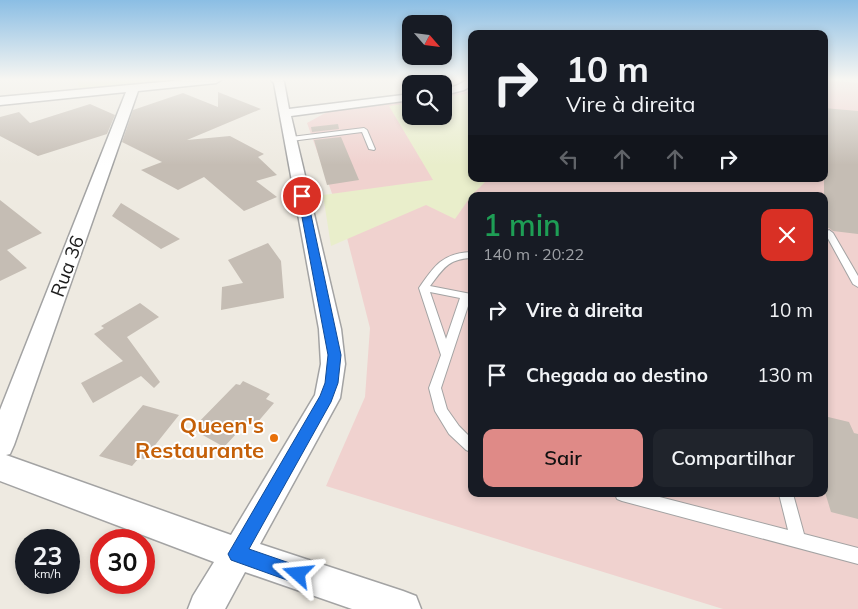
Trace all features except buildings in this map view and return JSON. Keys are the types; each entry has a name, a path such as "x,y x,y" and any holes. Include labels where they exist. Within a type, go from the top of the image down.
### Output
{"street":[{"name":"Rua 36","path":"0,445 125,108"},
{"path":"206,609 327,398 334,368 330,329 283,108"},
{"path":"284,113 320,108"},
{"path":"0,467 237,554 403,609"}],"lane":[{"path":"291,139 364,130 372,149"},
{"path":"829,232 858,284"},
{"path":"424,288 444,261 458,255 468,256"},
{"path":"424,288 468,296"},
{"path":"424,288 446,356"},
{"path":"468,299 435,388 441,411 454,430 468,443"},
{"path":"633,497 858,556"},
{"path":"787,497 798,540"}],"shaded area":[{"path":"352,108 402,108 402,125 452,125 452,108 468,108 468,182 828,182 828,108 858,108 858,609 723,609 326,486 365,397 370,328 345,230 307,123 327,112"}],"green space":[{"path":"390,108 402,108 402,125 452,125 452,108 468,108 468,182 485,182 475,192 468,192 468,200 455,219 426,205 331,246 323,195 433,180"}],"place":[{"name":"Queen's Restaurante","path":"274,438"}],"route":[{"path":"298,574 237,554 327,398 332,383 334,355 330,329 302,196"}]}
